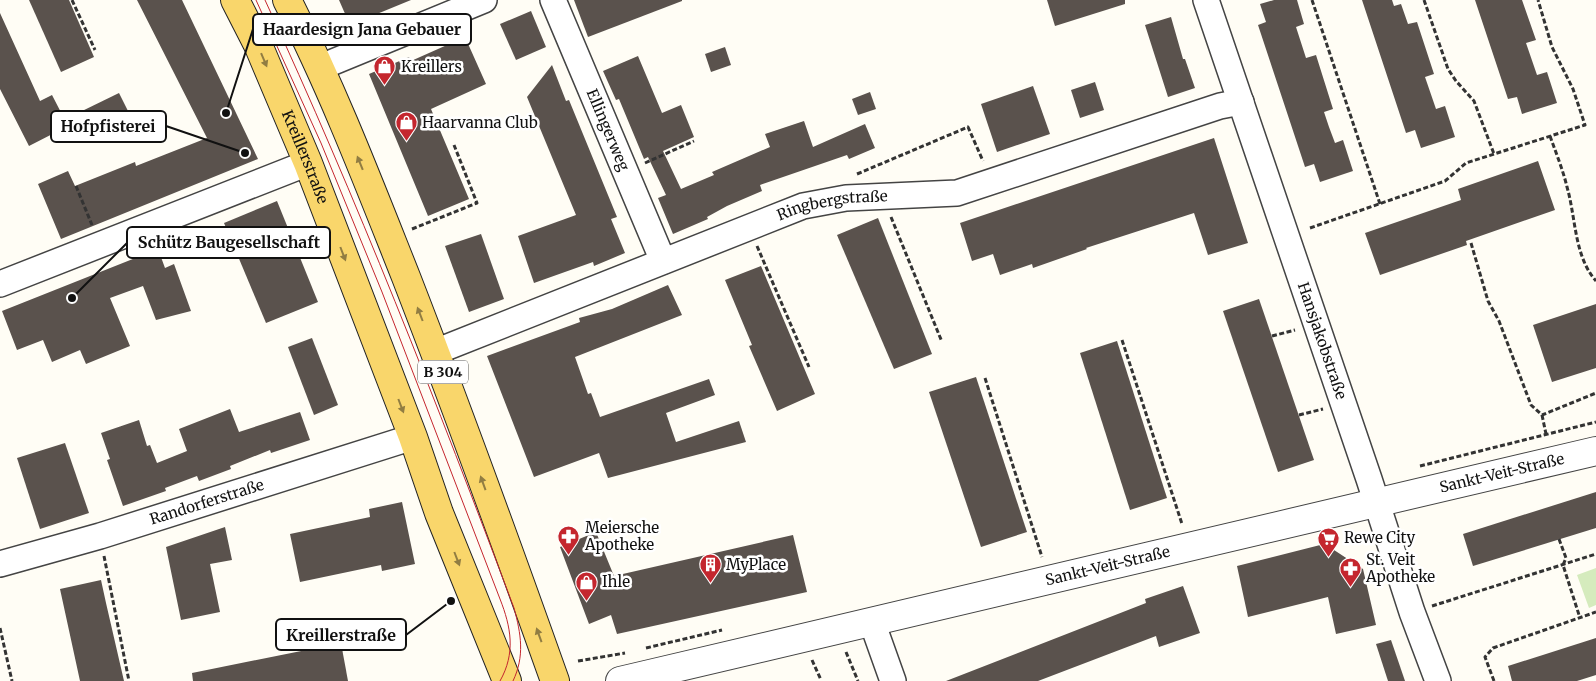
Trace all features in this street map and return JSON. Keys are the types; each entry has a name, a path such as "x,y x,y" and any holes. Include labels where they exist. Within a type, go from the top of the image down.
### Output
{"main road":[{"name":"Kreillerstraße","path":"235,0 259,47 308,163 413,437 442,522 507,681"},
{"name":"B 304","path":"287,0 321,67 435,352 555,681"}],"street":[{"path":"321,67 484,0"},
{"name":"Ellingerweg","path":"553,0 663,261"},
{"name":"Hansjakobstraße","path":"1206,0 1412,612 1438,681"},
{"name":"Ringbergstraße","path":"435,352 803,206 846,198 957,193 1220,106 1241,102"},
{"path":"0,284 308,163"},
{"name":"Randorferstraße","path":"0,564 100,536 413,437"},
{"name":"Sankt-Veit-Straße","path":"620,681 1596,450"},
{"path":"872,622 893,681"}],"path":[{"path":"72,0 95,50"},
{"path":"1312,0 1380,204"},
{"path":"1424,0 1448,69 1474,101 1494,154"},
{"path":"1310,228 1445,181 1466,162 1584,125 1573,89 1552,47 1538,0"},
{"path":"850,177 968,127 985,166"},
{"path":"1550,136 1567,186 1576,222 1580,251 1587,272 1596,281"},
{"path":"642,164 694,140"},
{"path":"412,229 477,203 454,145"},
{"path":"76,186 100,245"},
{"path":"891,216 942,342"},
{"path":"749,228 810,367"},
{"path":"1472,243 1488,301 1500,322 1531,405 1542,415 1546,434"},
{"path":"1272,336 1297,329"},
{"path":"1122,340 1182,524"},
{"path":"985,378 1042,557"},
{"path":"1542,415 1596,393"},
{"path":"1299,415 1324,409"},
{"path":"100,536 129,681"},
{"path":"1559,539 1566,558 1563,565 1580,618"},
{"path":"1412,612 1596,554"},
{"path":"1494,681 1486,657 1493,648 1596,612"},
{"path":"0,628 12,681"},
{"path":"845,649 858,681"},
{"path":"578,661 631,652"},
{"path":"811,657 821,680"}],"green space":[{"path":"1596,568 1596,605 1589,608 1577,575"}],"building":[{"path":"29,0 69,0 94,57 61,72"},
{"path":"137,0 182,0 258,159 61,239 38,184 68,171 75,186 135,162 136,166 207,138"},
{"path":"339,0 411,0 350,25"},
{"path":"574,0 682,0 682,1 588,37"},
{"path":"1047,0 1125,0 1125,4 1055,26"},
{"path":"1274,0 1297,0 1304,24 1296,27 1306,58 1316,55 1333,109 1324,112 1335,143 1343,140 1353,171 1320,182 1314,164 1305,167 1258,25 1266,22 1260,4"},
{"path":"1362,0 1392,0 1394,6 1401,4 1408,24 1417,22 1434,74 1425,77 1436,109 1445,106 1455,137 1421,148 1415,130 1406,133"},
{"path":"1475,0 1522,0 1536,40 1526,43 1537,75 1547,72 1557,103 1522,114 1517,97 1508,99"},
{"path":"531,11 546,47 516,60 500,24"},
{"path":"0,13 40,101 52,95 68,126 29,146 0,89"},
{"path":"1171,17 1183,59 1185,59 1195,88 1168,97 1145,25"},
{"path":"465,37 486,84 431,109 469,199 428,216 369,74 409,57 411,61"},
{"path":"725,47 731,65 711,72 705,54"},
{"path":"638,56 662,113 681,105 694,137 663,151 681,189 714,175 712,172 770,147 765,134 804,121 813,147 865,124 875,148 849,159 847,155 760,185 762,191 727,206 707,217 708,219 673,234 658,198 666,195 648,157 644,159 619,99 616,100 603,71"},
{"path":"552,65 566,101 569,100 617,217 611,219 625,253 594,266 593,262 534,283 518,236 576,215 527,97"},
{"path":"1095,82 1104,110 1080,118 1071,90"},
{"path":"1033,86 1050,134 997,152 981,104"},
{"path":"870,92 876,109 858,115 852,99"},
{"path":"119,93 132,119 89,138 78,113"},
{"path":"1214,138 1248,243 1208,255 1194,213 1086,248 1033,268 1032,264 1000,275 993,254 972,261 960,223"},
{"path":"1538,161 1555,210 1466,241 1467,245 1380,275 1365,233 1461,200 1458,189"},
{"path":"277,201 318,302 266,323 224,223"},
{"path":"878,218 932,354 894,369 837,235"},
{"path":"481,234 504,299 469,312 445,246"},
{"path":"158,249 165,268 174,264 191,311 156,320 143,286 110,298 130,346 86,364 80,350 52,362 43,340 17,350 2,311"},
{"path":"761,266 815,394 777,411 749,346 752,345 725,280"},
{"path":"668,285 682,315 575,357 588,394 591,393 600,417 709,379 715,395 666,413 676,442 739,421 746,442 608,478 599,453 534,477 487,356 580,322 579,318 612,309"},
{"path":"1259,299 1314,460 1278,472 1223,311"},
{"path":"1596,304 1596,368 1552,382 1533,325"},
{"path":"312,338 338,405 314,415 288,347"},
{"path":"1117,341 1167,498 1130,510 1080,353"},
{"path":"976,377 1027,532 981,547 929,392"},
{"path":"230,409 239,432 300,412 310,440 271,453 270,450 230,466 231,469 199,481 197,476 165,488 166,491 123,506 107,460 110,459 101,433 139,420 147,446 150,445 157,463 187,451 179,429"},
{"path":"65,443 89,513 40,529 17,458"},
{"path":"1596,492 1596,528 1473,566 1463,534"},
{"path":"402,502 415,564 382,571 381,565 300,582 290,534 370,517 369,509"},
{"path":"225,527 232,560 210,564 220,612 181,620 166,547"},
{"name":"MyPlace","path":"596,532 614,576 793,535 807,592 617,634 611,615 589,624 560,547"},
{"path":"1332,542 1334,550 1363,569 1376,625 1336,634 1328,597 1248,617 1237,566"},
{"path":"101,580 124,681 80,681 60,589"},
{"path":"1183,586 1200,633 1159,647 1156,636 1038,681 946,681 1146,603 1145,599"},
{"path":"1596,638 1596,675 1577,681 1512,681 1508,666"},
{"path":"1391,640 1405,681 1388,681 1376,644"},
{"path":"341,643 348,681 193,681 192,673"}],"tram line":[{"path":"256,0 321,143 382,292 504,609 509,630 510,650 505,671 500,681"},
{"path":"265,0 364,226 456,454 514,608 521,645 519,663 513,681"}],"place":[{"name":"Kreillers","path":"385,86"},
{"name":"Haardesign Jana Gebauer","path":"226,113"},
{"name":"Haarvanna Club","path":"406,142"},
{"name":"Hofpfisterei","path":"245,153"},
{"name":"Schütz Baugesellschaft","path":"72,298"},
{"name":"Meiersche Apotheke","path":"569,556"},
{"name":"Rewe City","path":"1328,557"},
{"name":"MyPlace","path":"710,584"},
{"name":"St. Veit Apotheke","path":"1350,588"},
{"name":"Kreillerstraße","path":"451,601"},
{"name":"Ihle","path":"586,601"}]}
